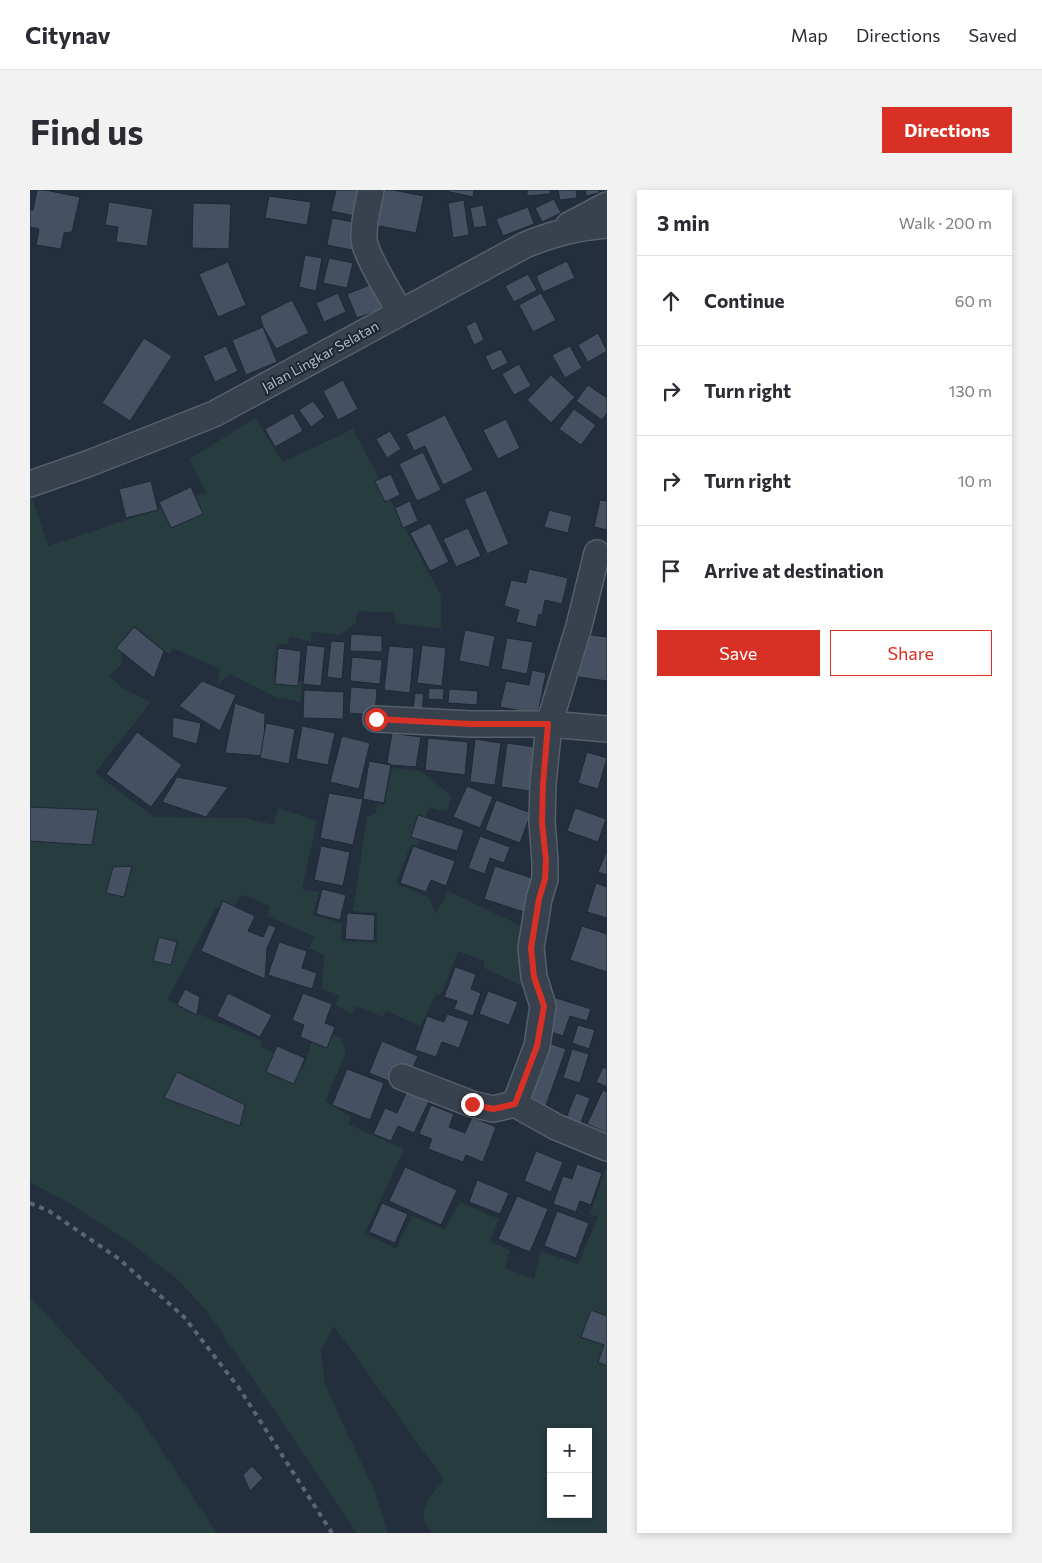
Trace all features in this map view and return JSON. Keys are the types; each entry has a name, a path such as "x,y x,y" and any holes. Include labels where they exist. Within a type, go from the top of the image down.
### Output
{"street":[{"path":"371,190 364,226 364,242 400,312"},
{"path":"552,234 607,205"},
{"name":"Jalan Lingkar Selatan","path":"30,484 90,463 214,414 525,245 552,234 607,225"},
{"path":"515,1104 537,1046 544,1006 534,977 531,948 539,899 545,879 546,861 542,822 548,724 579,626 597,553"},
{"path":"376,719 471,724 548,724 607,729"},
{"path":"402,1077 472,1104 493,1109 515,1104 556,1127 607,1148"}],"green space":[{"path":"255,418 283,462 353,429 441,596 441,629 395,623 395,613 358,611 356,623 340,635 312,632 311,642 290,636 287,645 277,644 274,678 302,682 300,702 276,697 230,674 217,685 220,669 173,648 169,654 134,626 116,647 121,653 123,663 109,676 122,688 151,702 95,773 154,817 246,818 274,825 278,808 317,821 302,889 319,892 313,915 342,923 341,941 377,942 377,913 353,911 367,817 376,814 377,804 384,805 392,768 421,771 451,796 447,812 429,807 418,846 411,844 396,883 428,897 436,914 448,891 526,928 518,949 531,990 484,968 484,961 458,951 441,995 437,994 420,1026 386,1011 383,1017 356,1006 351,1014 336,1005 339,995 322,989 324,955 309,948 314,936 267,916 270,906 242,895 228,914 216,907 167,1000 262,1041 260,1046 304,1068 313,1037 329,1034 341,1038 346,1052 325,1102 351,1116 348,1124 404,1149 365,1233 396,1249 412,1216 445,1229 460,1202 499,1219 490,1242 510,1250 505,1268 534,1279 541,1251 578,1264 598,1217 590,1214 607,1165 607,1533 434,1533 424,1519 424,1512 429,1499 444,1480 334,1326 321,1351 325,1383 374,1489 388,1533 357,1533 207,1311 177,1279 128,1241 64,1200 30,1182 30,496 48,546 206,493 190,459"},
{"path":"30,1297 137,1413 217,1533 30,1533"}],"building":[{"path":"37,190 80,197 72,232 64,233 61,249 36,245 39,229 30,227 30,209 33,210"},
{"path":"336,190 366,190 360,217 331,211"},
{"path":"376,190 393,190 424,196 416,233 369,224"},
{"path":"441,190 474,190 473,197"},
{"path":"527,190 550,190 550,194 527,196"},
{"path":"558,190 576,190 577,198 560,200"},
{"path":"585,190 599,190 599,193 586,196"},
{"path":"269,196 311,202 307,225 265,218"},
{"path":"554,199 561,213 542,222 535,208"},
{"path":"464,200 469,235 453,238 448,203"},
{"path":"109,202 153,209 147,246 116,242 118,227 105,225"},
{"path":"193,203 231,204 229,249 192,248"},
{"path":"483,205 487,226 474,228 470,208"},
{"path":"528,207 534,224 503,236 496,219"},
{"path":"332,218 358,223 352,250 327,245"},
{"path":"305,255 322,258 316,291 299,287"},
{"path":"329,258 353,263 347,288 323,283"},
{"path":"567,261 575,278 543,292 536,276"},
{"path":"228,262 246,305 218,317 199,274"},
{"path":"528,274 537,290 514,302 505,286"},
{"path":"372,284 382,309 357,318 347,294"},
{"path":"338,293 346,312 324,322 316,303"},
{"path":"541,293 556,320 533,332 519,305"},
{"path":"292,300 309,333 276,349 263,327 260,316"},
{"path":"476,321 484,340 474,345 466,326"},
{"path":"263,327 277,362 246,375 232,340"},
{"path":"598,333 607,351 588,362 578,345"},
{"path":"144,338 172,356 130,421 102,403"},
{"path":"226,346 238,371 215,382 203,356"},
{"path":"570,346 582,368 565,378 552,355"},
{"path":"501,349 508,363 492,371 485,356"},
{"path":"519,364 531,386 514,395 502,374"},
{"path":"551,375 575,397 551,423 527,400"},
{"path":"343,380 358,409 338,420 323,391"},
{"path":"588,385 607,398 607,413 602,420 576,401"},
{"path":"313,401 325,417 311,427 299,410"},
{"path":"574,409 596,425 581,445 559,429"},
{"path":"293,413 303,431 275,447 265,429"},
{"path":"445,415 473,470 443,485 425,446 414,451 406,434"},
{"path":"506,419 520,448 498,459 483,430"},
{"path":"390,431 401,449 387,458 376,439"},
{"path":"423,452 441,490 417,501 399,464"},
{"path":"391,474 400,495 385,502 375,481"},
{"path":"151,481 158,510 126,518 119,489"},
{"path":"191,487 203,514 171,528 159,502"},
{"path":"486,490 509,544 487,554 464,499"},
{"path":"600,500 607,501 607,530 594,527"},
{"path":"410,501 418,521 403,528 395,508"},
{"path":"549,510 572,516 568,533 544,527"},
{"path":"430,523 449,562 430,571 410,533"},
{"path":"468,528 481,556 456,567 443,539"},
{"path":"529,569 568,578 562,604 545,600 542,615 539,614 536,627 516,622 519,610 504,606 511,580 526,583"},
{"path":"134,627 164,651 154,678 116,648"},
{"path":"465,630 495,636 489,667 459,661"},
{"path":"351,634 382,636 382,652 350,651"},
{"path":"584,634 607,637 607,681 578,677"},
{"path":"507,638 533,642 527,674 501,669"},
{"path":"331,641 345,642 342,679 327,677"},
{"path":"307,645 325,647 321,686 303,684"},
{"path":"422,645 446,648 442,686 417,683"},
{"path":"389,646 414,648 410,693 384,690"},
{"path":"278,648 301,651 298,686 275,684"},
{"path":"352,657 382,660 380,684 350,681"},
{"path":"532,670 546,673 538,714 500,707 506,681 529,685"},
{"path":"202,681 236,695 220,731 179,706"},
{"path":"351,687 377,689 375,715 349,713"},
{"path":"429,688 444,689 443,700 428,699"},
{"path":"449,689 478,691 477,705 448,703"},
{"path":"304,690 344,692 343,719 303,718"},
{"path":"415,693 424,694 422,710 413,709"},
{"path":"235,703 265,714 264,756 225,753"},
{"path":"173,717 201,723 197,744 172,737"},
{"path":"266,723 295,729 289,764 260,758"},
{"path":"302,726 335,733 328,765 296,759"},
{"path":"137,732 182,765 151,807 106,774"},
{"path":"392,733 421,737 416,767 387,763"},
{"path":"342,736 370,743 359,789 330,782"},
{"path":"428,738 468,742 465,775 425,770"},
{"path":"475,739 501,743 495,785 470,782"},
{"path":"507,743 536,747 530,791 501,787"},
{"path":"587,752 607,758 598,789 578,783"},
{"path":"369,761 391,765 384,803 363,799"},
{"path":"177,777 228,787 206,817 162,802"},
{"path":"467,786 493,797 480,828 453,817"},
{"path":"329,793 363,799 353,845 320,838"},
{"path":"496,800 531,813 520,843 485,830"},
{"path":"30,807 98,810 92,845 30,841"},
{"path":"575,808 606,819 598,842 567,831"},
{"path":"418,815 464,830 457,851 411,837"},
{"path":"480,836 510,847 504,863 490,858 485,874 468,868"},
{"path":"321,846 350,852 343,886 314,880"},
{"path":"413,846 455,861 446,886 431,880 426,892 400,883"},
{"path":"607,850 607,875 598,872"},
{"path":"132,866 124,897 106,893 113,867"},
{"path":"495,866 535,879 524,912 484,899"},
{"path":"596,883 607,887 607,918 587,912"},
{"path":"322,889 346,895 340,920 316,914"},
{"path":"223,901 255,916 248,931 263,937 269,924 276,928 267,948 265,979 201,951"},
{"path":"347,913 375,915 374,941 345,939"},
{"path":"582,926 607,934 607,972 570,960"},
{"path":"159,937 177,942 171,965 153,961"},
{"path":"279,942 307,951 302,968 317,973 312,989 268,975"},
{"path":"455,967 476,974 471,989 481,993 473,1016 454,1009 457,1001 444,997"},
{"path":"185,989 200,997 197,1015 177,1005"},
{"path":"488,991 518,1002 509,1025 479,1014"},
{"path":"228,993 272,1015 260,1037 217,1016"},
{"path":"303,993 332,1004 325,1023 335,1027 327,1048 300,1037 304,1025 292,1020"},
{"path":"553,997 591,1009 587,1021 570,1016 563,1036 542,1029"},
{"path":"447,1014 469,1021 459,1048 442,1042 436,1057 415,1050 427,1016 444,1022"},
{"path":"578,1025 595,1030 589,1049 572,1043"},
{"path":"382,1041 418,1056 410,1074 396,1084 369,1073"},
{"path":"542,1041 566,1049 544,1111 521,1103"},
{"path":"277,1046 305,1058 294,1084 266,1072"},
{"path":"572,1049 589,1054 580,1083 563,1078"},
{"path":"603,1067 607,1069 607,1087 596,1082"},
{"path":"347,1069 384,1083 370,1120 332,1105"},
{"path":"177,1072 245,1105 240,1126 164,1098"},
{"path":"603,1090 607,1092 607,1133 587,1124"},
{"path":"407,1091 429,1101 414,1133 398,1126 391,1141 373,1134 385,1108 397,1113"},
{"path":"576,1093 590,1098 579,1128 564,1123"},
{"path":"431,1105 454,1114 449,1127 465,1133 472,1117 496,1127 483,1162 466,1155 463,1162 428,1149 432,1139 419,1134"},
{"path":"536,1151 563,1162 551,1192 524,1181"},
{"path":"577,1164 602,1173 591,1205 580,1201 576,1212 553,1204 563,1176 572,1179"},
{"path":"405,1167 457,1190 441,1225 389,1201"},
{"path":"477,1180 509,1193 500,1214 469,1202"},
{"path":"517,1196 548,1209 530,1252 498,1239"},
{"path":"382,1203 408,1214 395,1243 369,1232"},
{"path":"557,1211 589,1223 576,1258 544,1246"},
{"path":"591,1310 607,1316 607,1366 598,1362 604,1345 581,1337"},
{"path":"252,1466 263,1478 250,1491 243,1475"}],"railway":[{"path":"30,1203 49,1211 119,1259 184,1317 239,1388 332,1533"}],"route":[{"path":"376,719 471,724 548,724 544,759 542,822 546,861 545,879 539,899 531,948 534,960 534,977 544,1006 537,1046 515,1104 493,1109 472,1104"}]}
